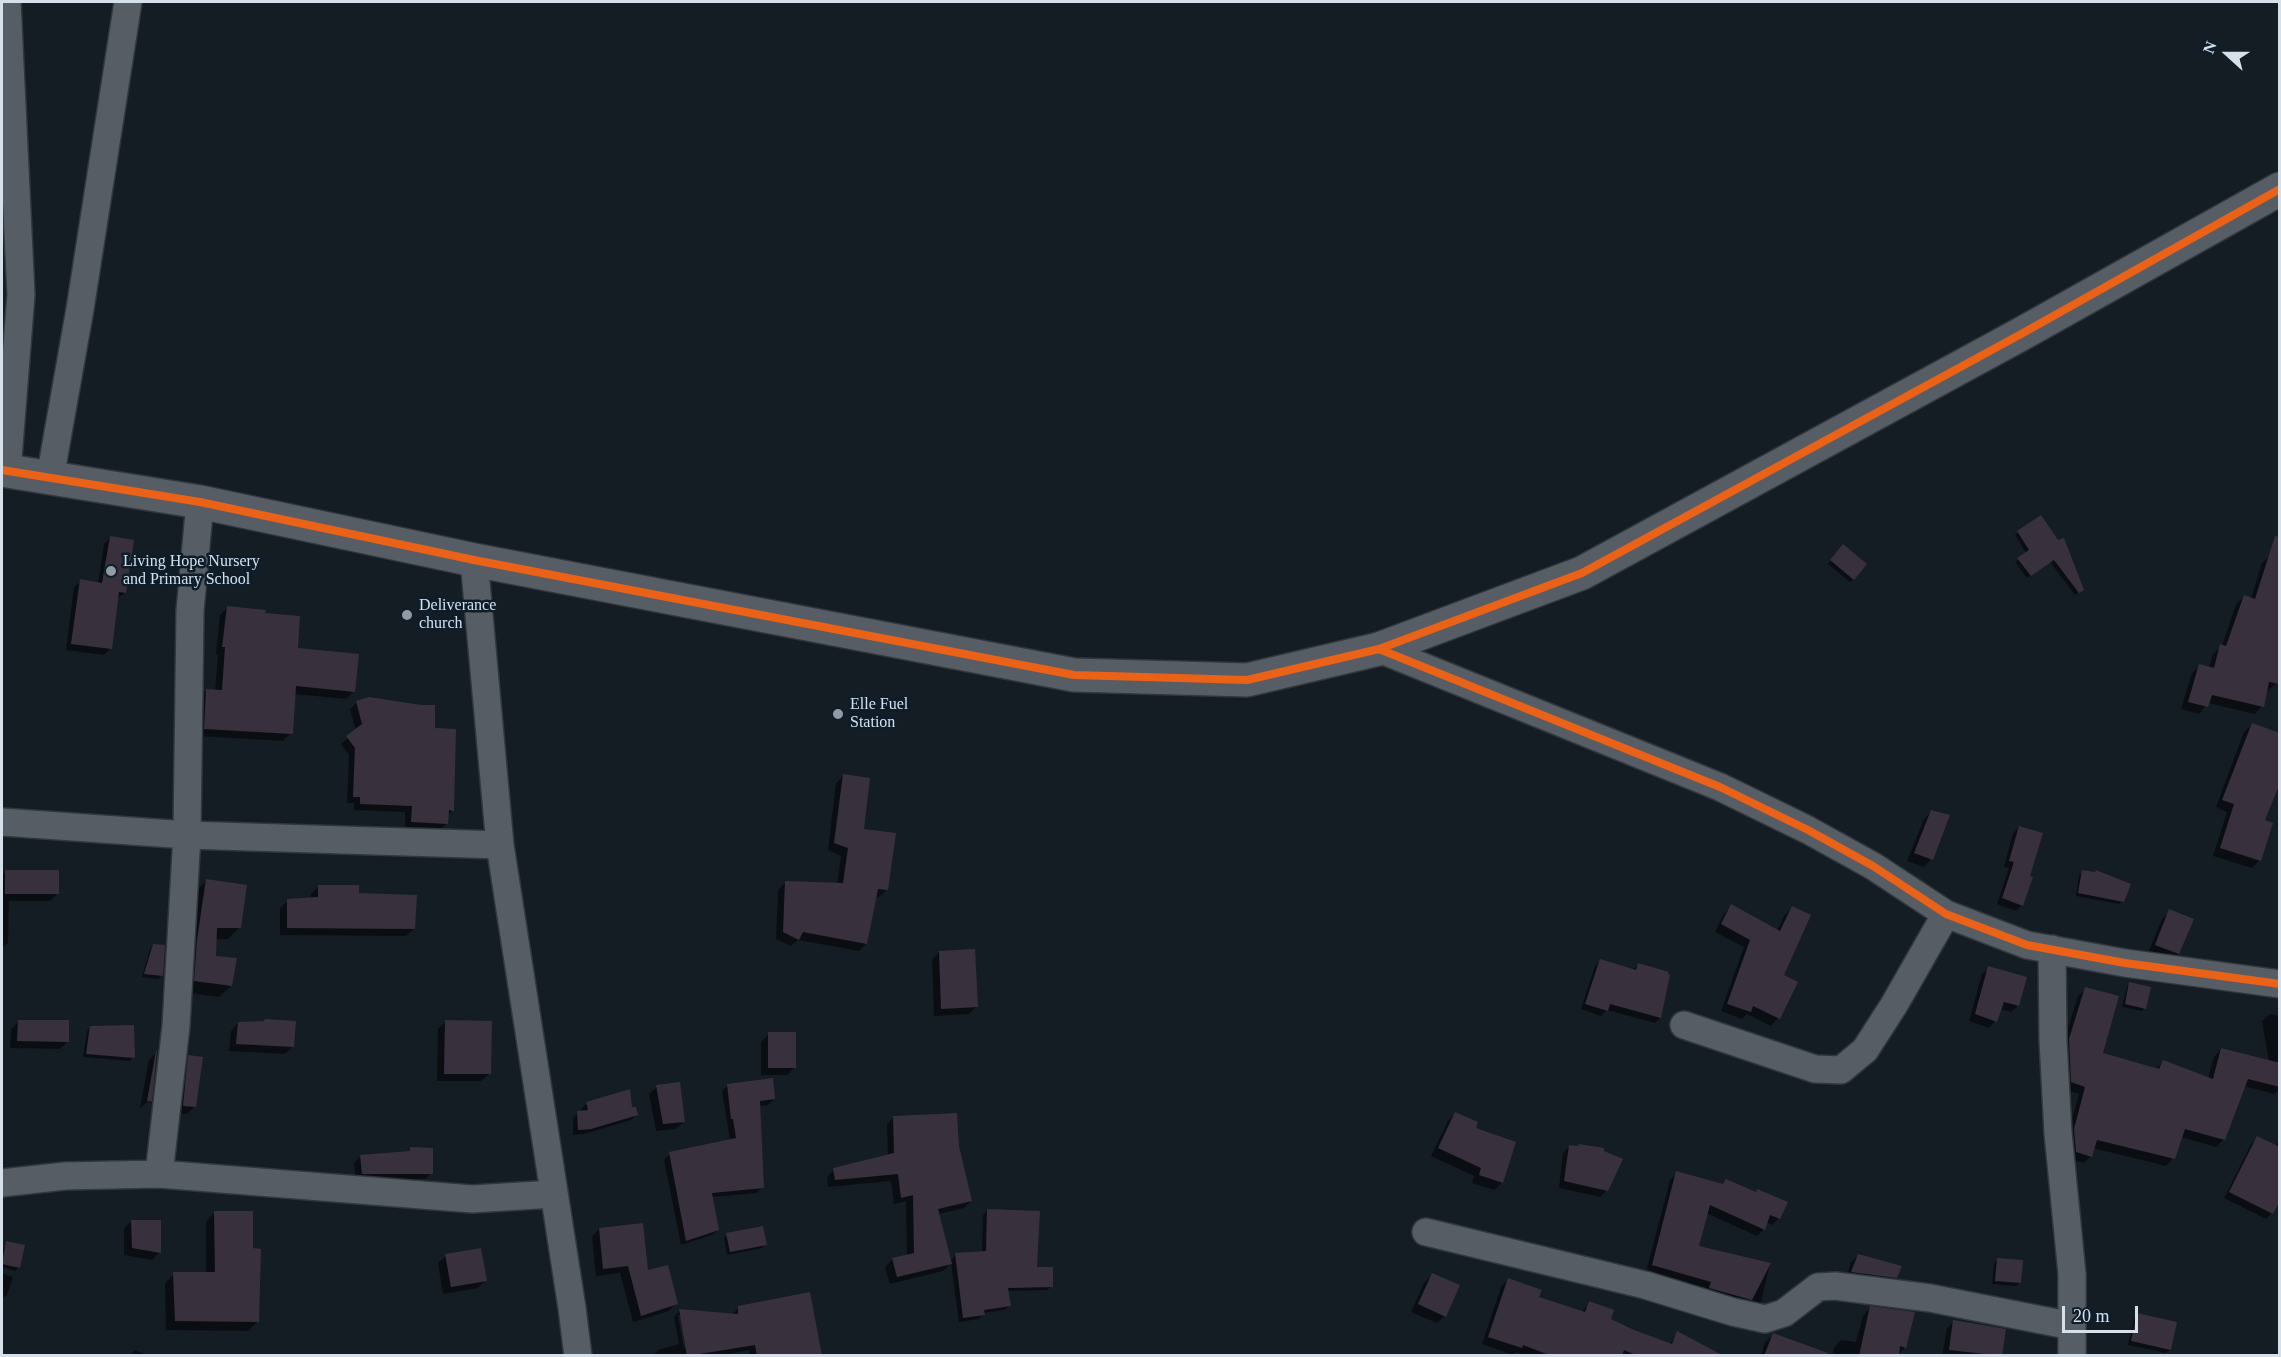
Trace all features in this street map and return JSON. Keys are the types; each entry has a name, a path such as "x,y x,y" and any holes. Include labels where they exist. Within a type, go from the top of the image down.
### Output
{"street":[{"path":"7,2 21,295 4,470 200,501 474,560 1074,675 1247,680 1379,649 1582,573 2023,333 2280,189"},
{"path":"50,478 80,309 128,2"},
{"path":"159,1174 176,1026 187,836 190,611 200,501"},
{"path":"474,560 500,845 578,1356"},
{"path":"1379,649 1720,788 1808,830 1873,866 1946,914 2026,945 2125,963 2280,984"},
{"path":"2,822 187,836 500,845"},
{"path":"1684,1025 1815,1069 1841,1070 1865,1050 1894,1005 1946,914"},
{"path":"2052,949 2058,1133 2072,1274 2072,1356"},
{"path":"2,1183 65,1176 159,1174 472,1199 554,1194"},
{"path":"1426,1232 1645,1286 1765,1319 1784,1313 1818,1287 1835,1286 1930,1298 2072,1326"}],"building":[{"path":"2041,515 2058,540 2064,538 2084,590 2079,593 2054,560 2031,576 2017,558 2029,550 2017,531"},
{"path":"110,536 134,540 126,593 119,592 112,649 71,644 80,579 102,583"},
{"path":"2275,536 2280,537 2280,684 2269,682 2264,707 2212,695 2208,707 2188,702 2199,664 2214,668 2220,644 2226,646 2244,595 2255,599"},
{"path":"1843,544 1867,564 1854,580 1830,560"},
{"path":"227,606 300,616 298,648 359,654 355,692 296,686 293,734 204,729 206,689 222,690 225,647 222,647"},
{"path":"369,697 435,705 435,728 456,729 454,811 449,810 448,824 411,822 412,806 360,804 360,797 353,797 355,748 346,736 362,724 356,701"},
{"path":"2252,723 2280,733 2280,783 2265,820 2273,823 2261,861 2220,848 2234,804 2222,800"},
{"path":"843,774 870,778 864,829 896,833 888,890 878,889 867,944 803,932 799,940 783,932 785,881 843,883 848,848 834,843"},
{"path":"1931,810 1950,815 1933,860 1914,853"},
{"path":"2019,826 2043,833 2030,876 2033,877 2023,906 2002,898 2014,862 2009,861"},
{"path":"5,870 59,870 59,894 5,894"},
{"path":"2082,870 2095,872 2096,870 2131,884 2124,902 2078,893"},
{"path":"206,879 247,885 241,928 217,928 216,956 237,958 232,986 194,981 197,940"},
{"path":"318,885 359,885 359,893 417,895 415,929 287,928 287,899 318,897"},
{"path":"1731,904 1780,931 1792,906 1811,915 1784,975 1798,982 1780,1019 1753,1006 1751,1012 1727,1004 1750,940 1721,924"},
{"path":"2169,909 2194,919 2179,954 2155,945"},
{"path":"153,944 165,945 163,976 144,974"},
{"path":"975,949 978,1007 941,1009 939,951"},
{"path":"1600,959 1636,970 1638,963 1669,972 1661,1018 1610,1004 1608,1011 1585,1004"},
{"path":"1988,966 2027,977 2019,1006 2004,1002 1997,1022 1975,1014"},
{"path":"2129,982 2151,987 2146,1009 2125,1004"},
{"path":"2085,987 2119,996 2103,1053 2159,1069 2163,1060 2213,1079 2221,1048 2280,1063 2280,1087 2248,1079 2225,1140 2185,1129 2175,1159 2097,1140 2092,1157 2076,1152 2074,1129 2085,1087 2071,1082 2069,1039"},
{"path":"265,1019 296,1021 294,1047 236,1044 238,1022 264,1021"},
{"path":"18,1020 69,1020 69,1042 17,1041"},
{"path":"445,1020 492,1021 491,1074 444,1074"},
{"path":"134,1025 135,1058 86,1054 90,1026"},
{"path":"768,1032 796,1032 796,1068 768,1068"},
{"path":"156,1051 152,1101 147,1101"},
{"path":"188,1055 203,1057 196,1107 183,1106"},
{"path":"773,1078 775,1099 760,1101 764,1188 712,1193 719,1230 686,1241 669,1152 736,1138 733,1119 731,1119 727,1084"},
{"path":"680,1082 685,1122 663,1124 656,1085"},
{"path":"630,1089 632,1107 636,1107 638,1115 591,1129 578,1130 577,1111 588,1110 586,1102"},
{"path":"1455,1112 1478,1122 1476,1128 1516,1142 1503,1183 1479,1175 1481,1168 1438,1148"},
{"path":"957,1113 959,1146 972,1201 938,1209 952,1264 897,1277 892,1258 914,1253 913,1195 901,1198 898,1174 835,1180 833,1168 894,1153 893,1116"},
{"path":"2257,1136 2280,1147 2280,1201 2273,1214 2229,1192"},
{"path":"1579,1144 1604,1148 1604,1151 1623,1159 1608,1191 1564,1181 1569,1145 1578,1146"},
{"path":"410,1147 433,1148 433,1174 362,1174 360,1155 410,1151"},
{"path":"1676,1171 1723,1184 1726,1179 1788,1202 1780,1219 1770,1215 1765,1230 1710,1205 1699,1246 1771,1263 1752,1300 1709,1288 1711,1282 1652,1265"},
{"path":"987,1209 1040,1211 1037,1267 1053,1267 1053,1287 1008,1288 1011,1306 984,1310 985,1315 963,1318 955,1253 986,1251"},
{"path":"214,1211 253,1211 253,1248 261,1249 259,1322 175,1321 173,1272 215,1272"},
{"path":"131,1220 161,1220 161,1253 132,1248"},
{"path":"643,1223 648,1270 668,1265 678,1304 641,1316 628,1266 603,1269 599,1228"},
{"path":"763,1226 767,1245 730,1252 726,1233"},
{"path":"6,1241 25,1245 20,1268 2,1264"},
{"path":"481,1248 487,1281 451,1287 445,1254"},
{"path":"1858,1254 1902,1266 1897,1278 1851,1272"},
{"path":"1997,1258 2023,1260 2021,1283 1995,1281"},
{"path":"1432,1273 1460,1285 1446,1317 1418,1304"},
{"path":"1508,1278 1542,1290 1539,1297 1585,1312 1589,1301 1614,1310 1611,1319 1672,1344 1677,1331 1724,1356 1638,1356 1624,1350 1622,1356 1552,1356 1523,1345 1522,1348 1488,1337"},
{"path":"810,1292 822,1356 757,1356 755,1345 687,1356 679,1309 738,1314 738,1306"},
{"path":"1870,1306 1915,1312 1906,1348 1900,1346 1899,1356 1859,1356"},
{"path":"2137,1313 2177,1322 2171,1350 2131,1341"},
{"path":"1953,1320 2006,1329 2002,1356 1949,1350"},
{"path":"1773,1333 1828,1353 1827,1356 1764,1356"}],"cycle path":[{"path":"2,470 200,502 474,560 1074,675 1247,680 1379,649 1582,573 2023,333 2280,189"},
{"path":"1379,649 1720,787 1808,830 1873,866 1946,914 2027,945 2125,963 2280,984"}],"place":[{"name":"Living Hope Nursery and Primary School","path":"111,571"},
{"name":"Deliverance church","path":"407,615"},
{"name":"Elle Fuel Station","path":"838,714"}]}
